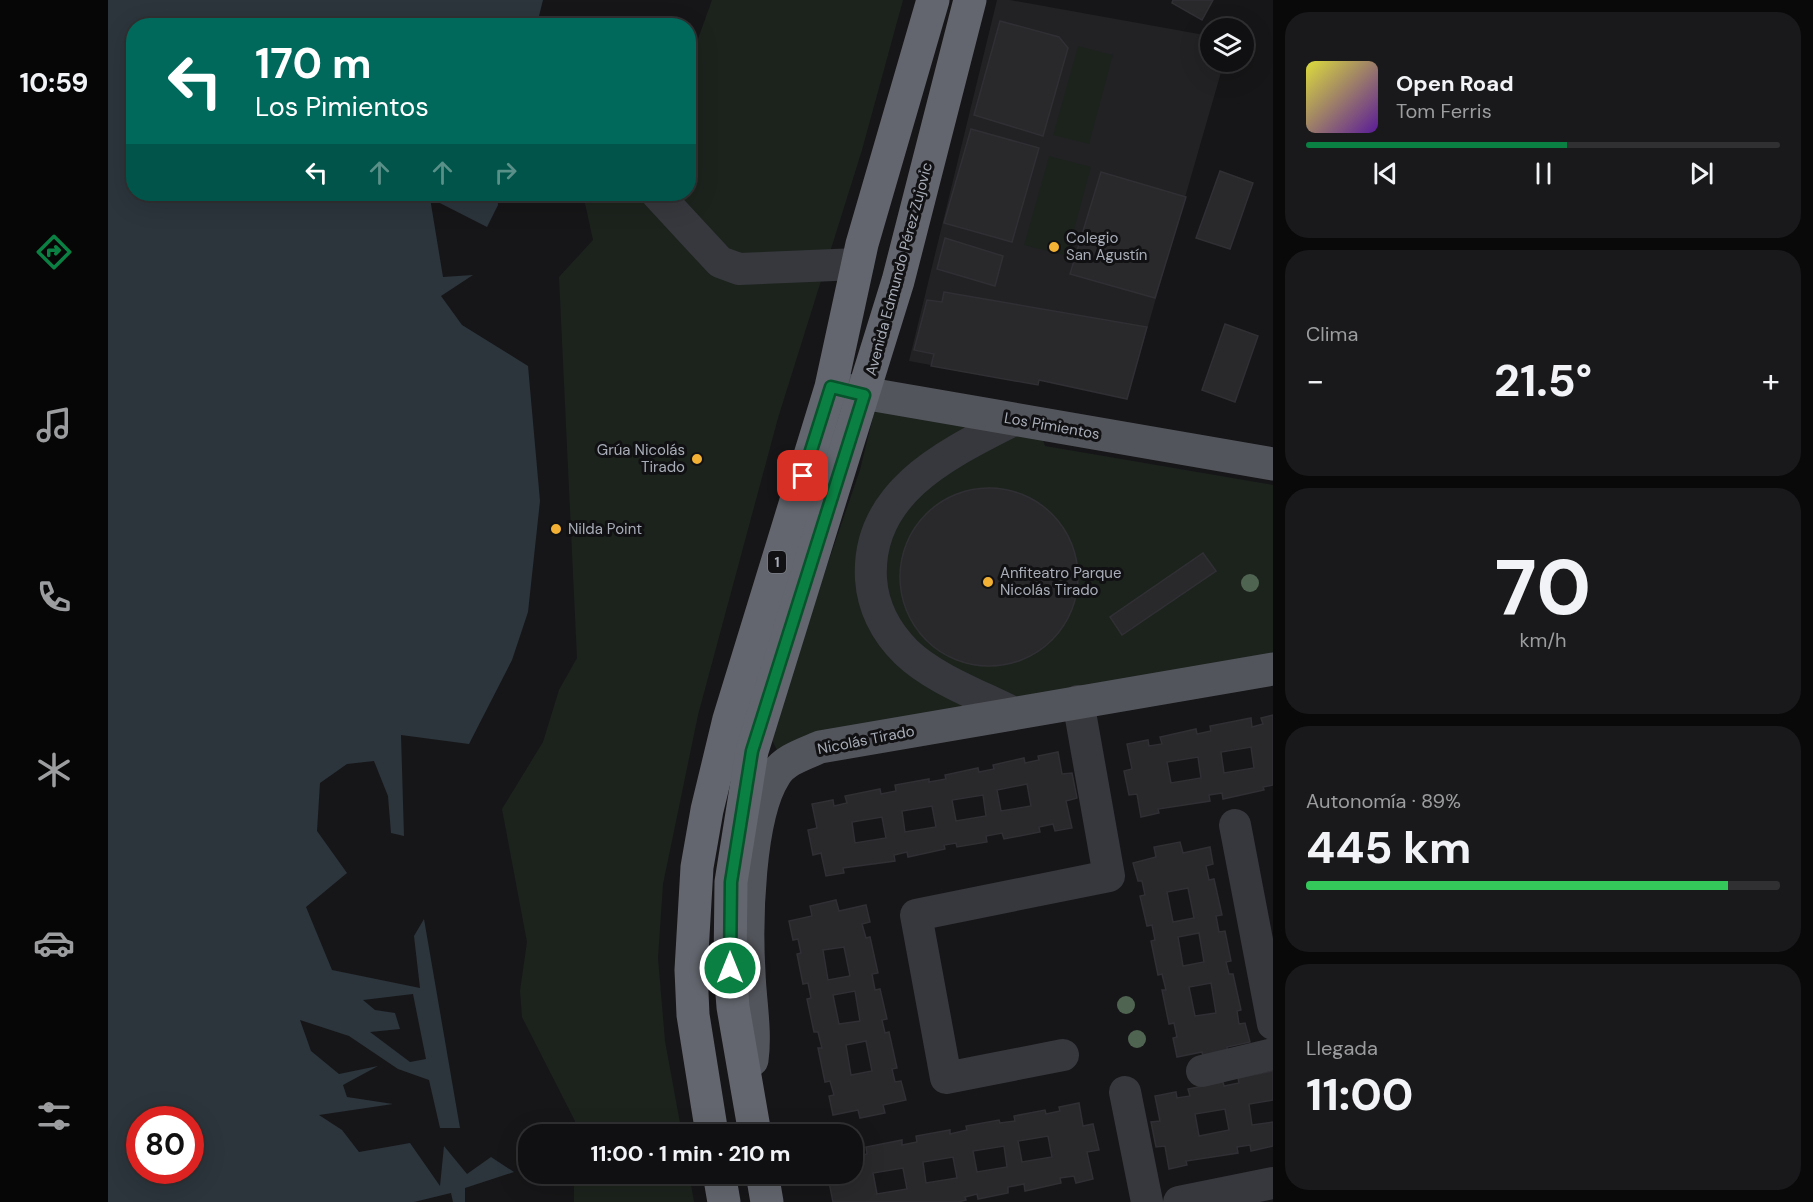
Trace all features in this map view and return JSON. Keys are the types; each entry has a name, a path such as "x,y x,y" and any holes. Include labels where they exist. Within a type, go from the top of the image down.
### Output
{"highway":[{"name":"1","path":"710,1124 693,1015 691,970 697,867 707,810 729,719 831,387 858,264 933,0"},
{"name":"Avenida Edmundo Pérez Zujovic","path":"754,1124 733,1007 730,968 731,882 736,837 752,751 898,281 970,0"},
{"path":"721,1184 724,1202"},
{"path":"764,1184 768,1202"}],"main road":[{"name":"Los Pimientos","path":"831,387 864,395 1273,464"},
{"name":"Nicolás Tirado","path":"748,1084 753,1053 748,953 749,909 757,828 762,805 775,774 793,758 820,747 1273,669"}],"lane":[{"path":"663,201 720,262 739,269 858,264"},
{"path":"1014,420 940,459 887,509 876,535 870,565 872,594 884,625 907,653 936,673 1014,713"},
{"path":"1063,1055 946,1078 916,915 1109,876 1078,701"},
{"path":"1235,825 1273,1024"},
{"path":"1202,1071 1273,1054"},
{"path":"1125,1092 1147,1202"},
{"path":"1179,1202 1273,1183"}],"shaded area":[{"path":"108,0 543,0 539,16 541,18 126,18 126,201 430,201 443,277 473,275 441,296 462,325 528,366 540,501 528,612 512,660 469,744 401,735 404,836 391,833 388,796 374,761 347,764 320,783 317,831 347,873 306,907 332,970 420,988 414,936 424,919 460,1128 440,1128 429,1080 398,1069 349,1036 300,1020 311,1051 339,1074 378,1066 343,1085 347,1097 393,1104 319,1115 342,1130 359,1152 410,1143 440,1186 444,1146 467,1174 491,1157 514,1172 465,1188 465,1202 453,1202 451,1193 414,1202 108,1202","holes":["413,994 426,1059 410,1062 370,1032 400,1029 395,1013 375,1010 363,1000"]},
{"path":"712,0 903,0 862,150 778,418 698,715 663,884 658,958 665,1041 680,1124 575,1124 522,1017 520,991 527,942 502,809 543,742 559,690 577,658 559,277 593,240 585,201 696,201 696,45"},
{"name":"Colegio San Agustín","path":"997,0 1010,0 1200,34 1200,72 1221,72 1127,399 1039,380 1038,385 909,361"},
{"path":"1078,46 1113,55 1089,144 1053,135"},
{"path":"1049,156 1091,167 1067,256 1024,245"},
{"path":"436,201 498,201 498,205 487,227"},
{"path":"879,411 1042,436 1045,446 1273,485 1273,656 777,750 772,740 808,621 860,470 874,413"},
{"path":"574,1184 691,1184 694,1202 574,1202"}],"building":[{"path":"1173,0 1213,0 1203,18 1200,19 1172,3"},
{"path":"1000,21 1059,37 1068,48 1043,136 974,115"},
{"path":"971,129 1039,148 1012,242 944,223"},
{"path":"1220,171 1253,183 1230,249 1196,238"},
{"path":"1101,172 1186,197 1155,298 1070,274"},
{"path":"945,238 1003,256 995,286 937,269"},
{"path":"944,292 1147,327 1127,399 1039,380 1038,385 931,366 934,354 914,350 927,300 942,302"},
{"path":"1225,324 1258,336 1235,402 1202,390"},
{"name":"Anfiteatro Parque Nicolás Tirado","path":"989,488 1006,489 1023,495 1039,503 1052,514 1063,527 1071,543 1077,560 1077,594 1071,611 1063,627 1052,640 1039,651 1023,659 1006,665 989,666 972,665 955,659 939,651 926,640 915,627 907,611 901,594 900,577 901,560 907,543 915,527 926,514 939,503 955,495 972,489"},
{"path":"1203,553 1216,571 1122,635 1110,617"},
{"path":"1273,715 1273,785 1263,787 1264,790 1223,799 1222,793 1209,795 1210,801 1158,809 1159,813 1141,817 1137,794 1129,795 1124,771 1132,769 1127,744 1148,740 1149,746 1162,744 1160,737 1196,729 1197,734 1211,731 1210,726 1251,718 1252,727 1263,724 1261,718","holes":["1251,747 1254,768 1224,773 1221,752","1198,757 1201,778 1171,783 1167,762"]},
{"path":"1058,752 1062,774 1072,773 1077,798 1066,801 1072,828 1055,831 1053,824 1039,827 1040,832 1004,839 1002,833 986,836 987,842 957,847 956,843 944,845 945,849 908,857 907,852 894,855 895,861 843,868 844,873 826,876 821,853 813,855 808,830 817,828 812,804 833,800 834,806 847,803 845,796 880,789 881,794 896,791 895,785 929,779 929,782 946,779 945,775 978,768 979,772 994,769 993,765 1024,758 1025,763 1039,760 1038,756","holes":["1027,784 1031,806 1001,811 997,790","983,795 986,816 956,821 952,800","932,806 936,827 905,832 902,811","882,817 886,838 855,843 852,822"]},
{"path":"1180,842 1183,853 1210,847 1213,864 1206,866 1209,880 1214,879 1222,915 1216,916 1219,932 1225,931 1231,961 1226,962 1229,974 1233,974 1241,1010 1237,1011 1239,1024 1245,1023 1250,1042 1227,1047 1228,1055 1204,1060 1202,1052 1177,1057 1173,1038 1177,1037 1174,1023 1169,1024 1162,990 1166,990 1162,974 1158,975 1151,941 1155,940 1152,925 1147,926 1140,896 1145,895 1142,881 1138,881 1133,863 1156,857 1154,847","holes":["1188,888 1194,918 1173,922 1167,892","1199,933 1204,962 1183,966 1178,937","1211,983 1216,1013 1195,1016 1189,987"]},
{"path":"836,900 839,911 866,905 870,922 862,924 866,938 870,937 878,973 872,974 875,990 880,989 887,1019 882,1020 885,1033 889,1032 897,1068 892,1069 895,1082 901,1081 906,1100 883,1105 885,1113 860,1118 858,1110 833,1115 829,1096 834,1095 830,1081 825,1082 818,1048 822,1048 818,1032 814,1032 807,999 811,998 808,983 803,984 797,954 801,953 798,939 793,940 789,921 812,916 810,906","holes":["844,947 850,976 828,980 823,950","855,991 860,1021 839,1024 833,995","866,1041 872,1071 851,1075 846,1045"]},
{"path":"1273,1071 1273,1100 1249,1104 1252,1125 1273,1122 1273,1146 1251,1151 1250,1145 1237,1147 1238,1153 1186,1161 1187,1165 1169,1169 1165,1146 1156,1147 1151,1122 1160,1121 1155,1096 1176,1092 1177,1098 1190,1096 1188,1089 1223,1082 1224,1086 1239,1083 1238,1078","holes":["1225,1109 1229,1130 1199,1136 1195,1114"]},
{"path":"1079,1103 1083,1126 1093,1124 1099,1150 1087,1152 1093,1179 1076,1183 1074,1176 1060,1178 1061,1183 1025,1191 1024,1184 1008,1187 1008,1193 978,1199 977,1194 965,1197 966,1200 958,1202 833,1202 829,1184 863,1184 863,1155 867,1154 866,1147 902,1140 902,1145 917,1142 916,1136 950,1130 950,1134 967,1130 966,1126 999,1120 1000,1123 1015,1121 1014,1116 1045,1110 1046,1114 1060,1111 1059,1107","holes":["1048,1136 1052,1157 1022,1162 1018,1141","1004,1146 1007,1167 977,1172 973,1151","953,1157 957,1178 926,1183 923,1162","903,1168 907,1189 877,1194 873,1173"]}],"place":[{"name":"Colegio San Agustín","path":"1054,247"},
{"name":"Grúa Nicolás Tirado","path":"697,459"},
{"name":"Nilda Point","path":"556,529"},
{"name":"Anfiteatro Parque Nicolás Tirado","path":"988,582"}],"route":[{"path":"730,968 731,882 736,837 752,751 864,395 831,387 803,476"}]}
